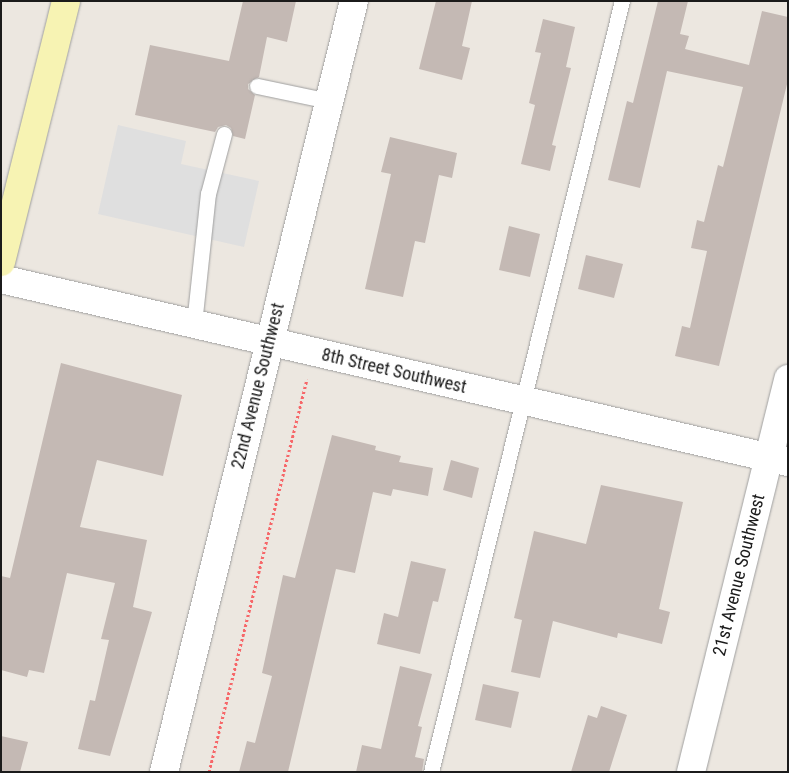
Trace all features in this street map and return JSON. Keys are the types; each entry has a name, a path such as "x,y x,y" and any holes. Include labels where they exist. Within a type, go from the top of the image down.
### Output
{"main road":[{"path":"1,262 66,1"}],"street":[{"name":"22nd Avenue Southwest","path":"164,772 354,1"},
{"name":"8th Street Southwest","path":"1,279 778,460"},
{"name":"21st Avenue Southwest","path":"691,772 778,460 788,379"}],"lane":[{"path":"431,772 622,1"},
{"path":"257,86 329,102"},
{"path":"194,324 208,194 224,134"}],"path":[{"path":"209,772 308,374"}],"shaded area":[{"path":"118,125 186,141 181,164 259,181 244,247 98,214"}],"building":[{"path":"243,1 296,1 287,42 267,37 259,77 248,84 248,89 255,95 245,139 233,136 231,128 226,125 218,127 215,132 135,115 150,45 229,61"},
{"path":"436,1 472,1 462,46 470,48 462,80 419,69"},
{"path":"658,1 688,1 680,34 689,36 685,49 749,65 762,11 788,17 788,80 719,366 675,356 682,326 690,328 707,251 691,248 697,220 704,222 718,165 723,167 743,87 667,71 640,188 608,180 627,101 633,103"},
{"path":"543,19 575,27 566,67 571,68 552,145 556,146 550,171 521,164 535,105 529,103 541,53 535,52"},
{"path":"390,137 457,153 452,178 439,175 425,243 415,241 403,297 365,289 391,174 381,172"},
{"path":"509,226 540,234 530,277 499,270"},
{"path":"586,255 623,264 614,298 578,289"},
{"path":"61,363 182,395 163,476 97,460 80,527 147,540 133,607 152,612 110,756 78,749 90,700 95,701 109,640 101,639 115,583 67,573 44,673 29,670 27,677 1,670 1,576 10,578"},
{"path":"332,435 376,446 375,450 401,456 399,462 433,468 428,496 393,489 391,496 373,492 355,573 336,569 288,772 239,772 247,741 255,743 272,676 262,673 283,575 295,578"},
{"path":"451,460 479,468 472,498 443,490"},
{"path":"601,485 683,502 659,609 670,612 662,644 618,633 617,638 553,621 540,678 511,672 522,620 514,618 534,531 586,544"},
{"path":"411,561 446,569 438,602 433,601 420,654 377,644 384,613 398,617"},
{"path":"400,666 432,674 418,726 422,727 415,757 424,759 422,772 356,772 362,745 381,749"},
{"path":"483,684 519,692 511,728 475,720"},
{"path":"601,706 627,715 609,772 571,772 588,715 597,718"},
{"path":"1,736 28,742 20,772 1,772"}]}
